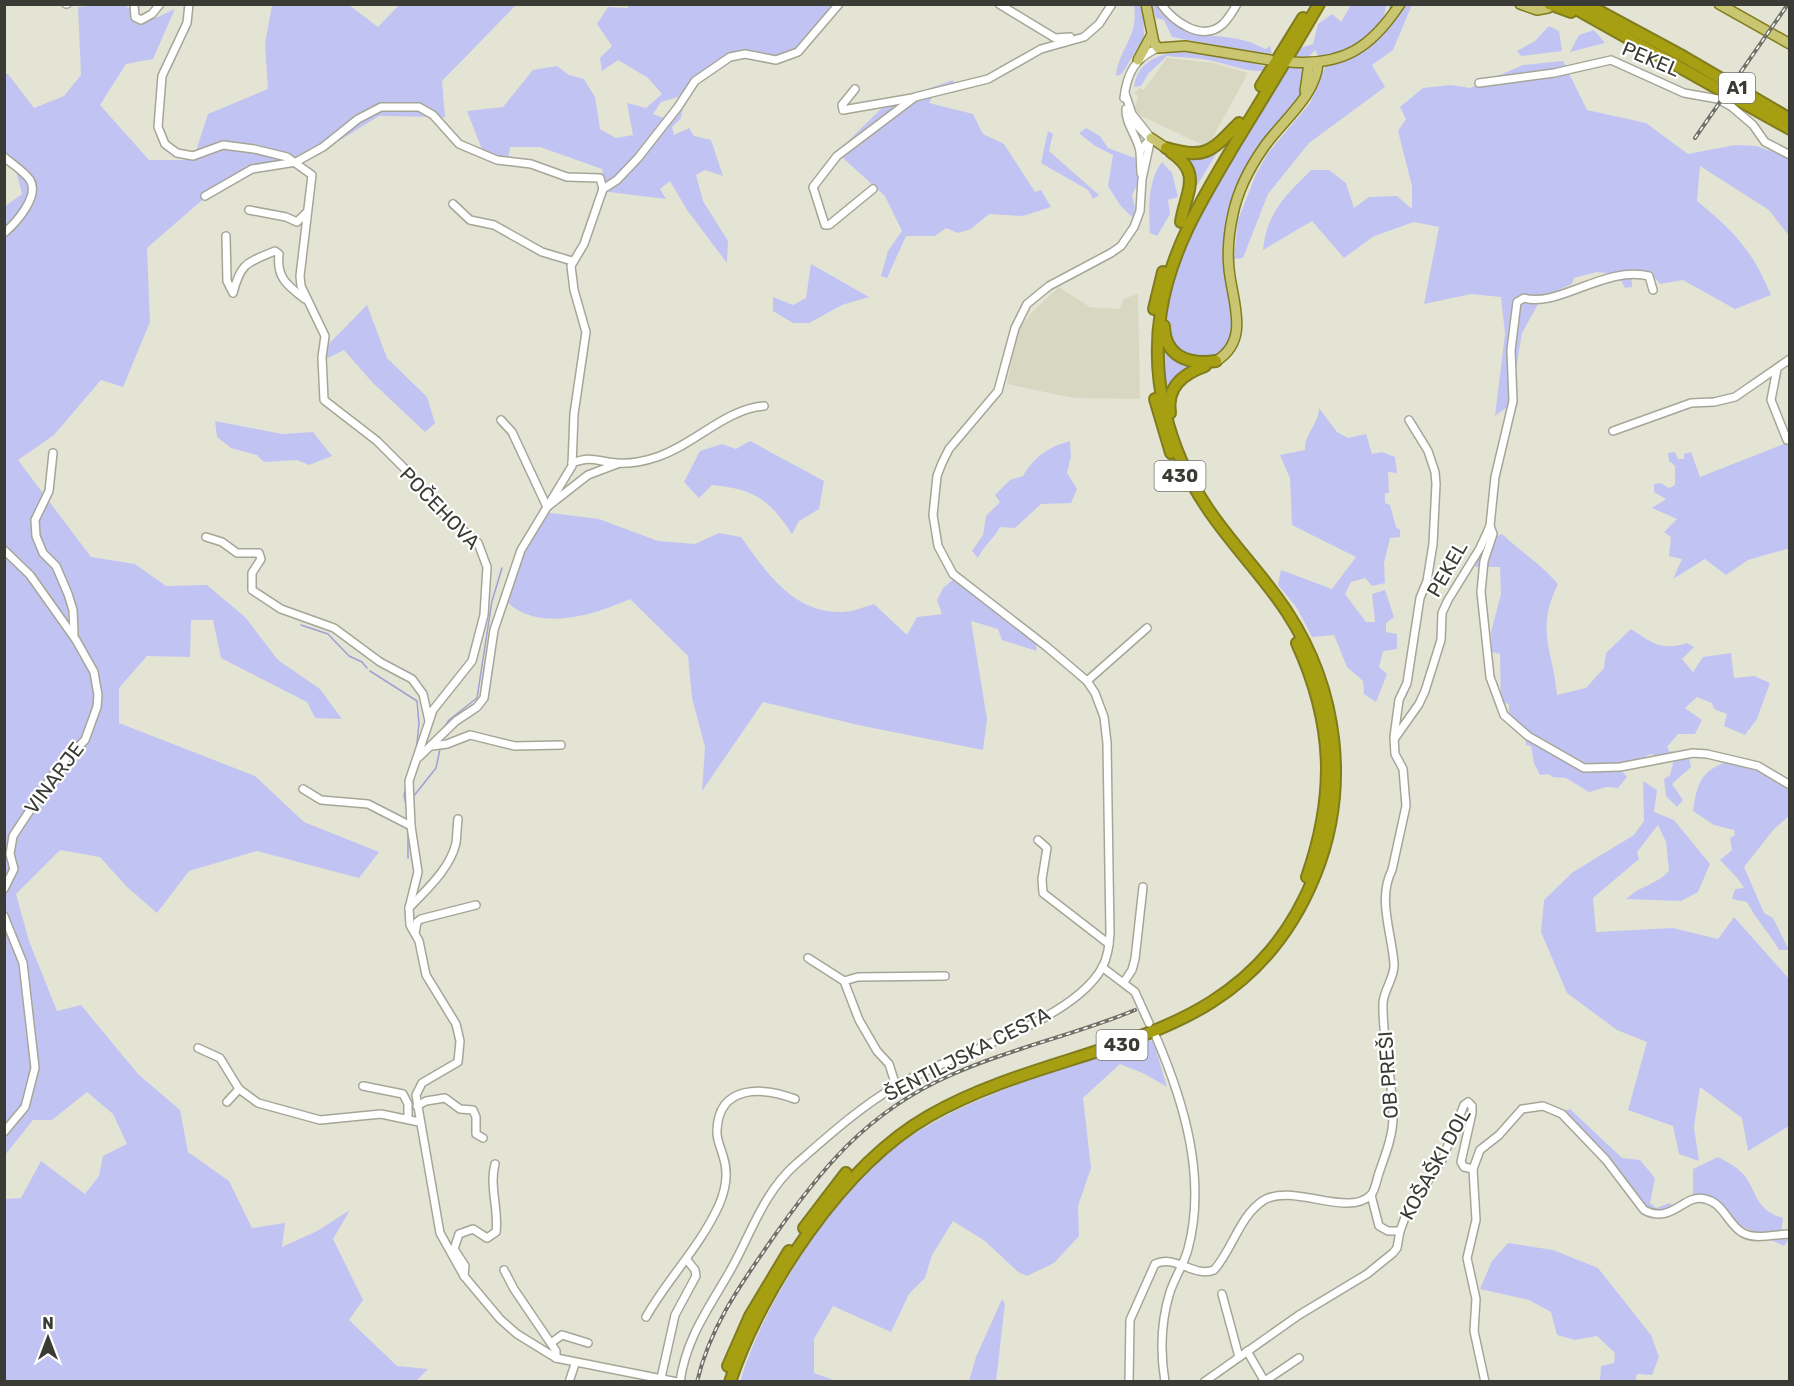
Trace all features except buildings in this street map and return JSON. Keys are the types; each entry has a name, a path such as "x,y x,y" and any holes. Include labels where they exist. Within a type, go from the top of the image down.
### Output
{"highway":[{"name":"430","path":"1263,584 1216,531 1185,485 1160,425 1152,381 1152,322 1158,288 1181,222 1311,4"},
{"name":"430","path":"730,1382 758,1317 825,1210 861,1168 894,1140 927,1117 969,1096 1140,1038 1194,1014 1239,982 1273,947 1289,925 1313,880 1322,856 1332,813 1336,769 1331,720 1322,684 1312,657 1285,614 1206,506 1176,449 1159,380 1158,338 1167,283 1189,224 1319,4"},
{"name":"A1","path":"1567,4 1790,129"},
{"name":"A1","path":"1586,4 1790,119"},
{"path":"1549,6 1602,24"},
{"path":"1166,148 1188,154 1207,152 1219,145 1239,123"},
{"path":"1166,148 1183,162 1190,176 1190,195 1181,222"},
{"path":"1167,283 1164,332 1170,348 1177,356 1193,363 1216,361"},
{"path":"1176,449 1169,404 1172,392 1182,377 1216,361"},
{"name":"430","path":"723,1382 750,1316 819,1206 856,1162 890,1134 924,1111 986,1082 1107,1043 1181,1014 1235,977 1266,945 1288,914 1307,877 1320,839 1326,808 1329,770 1326,738 1315,688 1306,661 1285,614"}],"main road":[{"path":"1147,4 1154,43 1160,48 1185,46 1270,60"},
{"path":"1147,4 1160,48"},
{"path":"1290,62 1313,63 1336,59 1360,49 1381,30 1400,4"},
{"path":"1520,4 1531,9 1549,6"},
{"path":"1719,4 1790,44"},
{"path":"1138,60 1148,45 1151,30"},
{"path":"1216,361 1230,350 1237,335 1237,316 1228,255 1235,205 1260,154 1303,98 1313,63"},
{"path":"1150,138 1166,148"}],"street":[{"path":"134,4 135,17 141,20 152,14 160,4"},
{"path":"189,4 187,23 162,76 158,127 165,144 185,155 198,155 223,145 287,157 296,162"},
{"path":"603,189 617,180 638,158 678,107 694,81 730,57 745,54 776,60 798,52 839,4"},
{"path":"999,4 1055,38 1084,37"},
{"path":"855,89 842,105 843,110 915,97 988,79 1041,49 1084,37 1099,24 1112,4"},
{"path":"1161,4 1179,24 1200,30 1214,29 1224,23 1237,4"},
{"path":"1150,138 1135,126 1126,109 1125,93 1127,78 1138,60 1160,48"},
{"name":"PEKEL","path":"1479,83 1554,73 1611,60 1684,93 1718,99 1732,107 1753,125 1765,142 1790,155"},
{"path":"1125,93 1132,114 1150,138"},
{"path":"873,189 829,225 825,225 813,187 837,156 915,97"},
{"path":"205,196 252,169 296,162 323,147 358,119 381,107 419,107 433,115 459,144 497,160 531,164 567,177 595,176 600,178 603,189 585,244 572,261 572,279 586,332 575,403 572,463 521,550 494,630 484,698 417,760"},
{"name":"ŠENTILJSKA CESTA","path":"1126,109 1126,119 1140,151 1142,179"},
{"path":"1140,151 1150,138"},
{"name":"ŠENTILJSKA CESTA","path":"679,1382 694,1330 736,1260 769,1194 795,1164 896,1086 1058,1008 1089,985 1102,967 1109,944 1107,743 1104,717 1087,681 1005,612 952,574 940,553 935,535 934,494 939,469 949,449 998,391 1022,312 1049,286 1121,246 1138,219 1142,179 1150,138"},
{"path":"4,158 29,178 32,186 28,202 14,224 4,233"},
{"name":"POČEHOVA","path":"296,162 313,179 300,276 301,286 325,336 322,357 324,400 377,441 436,507 478,543 484,553 488,580 472,661 437,703 429,723"},
{"path":"453,204 470,220 494,225 542,252 572,261"},
{"path":"249,210 275,214 297,222 307,212"},
{"name":"POČEHOVA","path":"226,236 227,281 233,293 239,271 245,264 275,252 279,254 280,274 289,289 311,305"},
{"name":"PEKEL","path":"1394,740 1419,704 1441,640 1442,613 1490,526 1495,477 1513,401 1511,350 1518,302 1524,298 1543,300 1596,280 1630,275 1649,276 1653,290"},
{"path":"1613,430 1692,403 1714,402 1735,397 1790,359"},
{"path":"1777,369 1771,405 1787,440"},
{"path":"546,507 588,475 617,464 658,457 701,432 753,407 765,406"},
{"path":"501,420 512,432 546,507"},
{"name":"PEKEL","path":"1394,740 1395,719 1407,683 1435,531 1435,472 1424,442 1409,420"},
{"path":"53,453 49,490 35,520 36,537 43,553 53,561 68,594 76,640"},
{"path":"572,463 595,458 617,464"},
{"path":"1490,526 1493,534 1484,561 1481,592 1490,677 1504,715 1528,736 1584,768 1620,766 1693,753 1707,754 1758,766 1790,785"},
{"path":"206,537 222,542 237,553 260,553 261,559 252,573 252,590 280,609 334,628 380,662 412,679 423,694 429,723 410,781 411,826 418,872 409,908 410,925 415,933 426,975 456,1024 461,1051 458,1062 452,1068 422,1083 416,1095 417,1106 413,1119"},
{"name":"VINARJE","path":"4,550 30,575 76,640 94,672 97,707 85,740 59,766 13,836 10,855 14,870 4,890"},
{"path":"1087,681 1147,628"},
{"path":"432,746 447,744 470,735 515,746 561,745"},
{"name":"OB PREŠI","path":"1371,1195 1389,1141 1393,1116 1383,1003 1394,968 1388,936 1386,897 1387,879 1392,870 1406,806 1403,769 1395,754 1394,740"},
{"path":"303,789 321,800 347,800 368,804 411,826"},
{"path":"409,908 431,887 452,852 458,819"},
{"path":"1038,840 1047,848 1043,893 1109,944"},
{"path":"1124,982 1132,970 1135,959 1143,886"},
{"path":"415,933 417,922 421,919 476,905"},
{"path":"4,916 23,963 35,1068 25,1107 4,1132"},
{"path":"808,958 844,981 859,1020 876,1051 889,1064 896,1086"},
{"path":"1102,967 1134,992 1149,1023"},
{"path":"844,981 858,977 945,976"},
{"path":"1156,1037 1181,1104 1193,1165 1191,1233 1183,1266 1171,1290 1162,1328 1161,1347 1165,1382"},
{"path":"198,1048 222,1060 239,1089 258,1103 320,1120 361,1115 413,1119"},
{"path":"363,1086 403,1094 413,1119 435,1218 446,1246 464,1276 500,1319 517,1334 556,1358 575,1364 679,1382"},
{"path":"227,1102 239,1089"},
{"path":"646,1317 668,1280 687,1260 709,1224 726,1185 726,1169 716,1132 722,1112 735,1096 754,1090 774,1092 795,1099"},
{"path":"417,1106 426,1101 445,1098 460,1110 473,1110 476,1117 476,1134 483,1138"},
{"name":"KOŠAŠKI DOL","path":"1204,1382 1299,1315 1367,1274 1396,1249 1407,1212 1442,1160 1464,1105 1468,1102 1472,1106 1472,1113 1461,1162 1464,1167 1473,1169"},
{"path":"1485,1382 1474,1331 1476,1299 1467,1258 1476,1220 1473,1169 1480,1150 1499,1135 1518,1112 1528,1107 1543,1106 1562,1114 1606,1160 1644,1210 1650,1214 1665,1214 1696,1198 1704,1198 1722,1209 1734,1226 1745,1234 1790,1234"},
{"path":"464,1276 465,1266 454,1249 459,1234 473,1229 488,1238 496,1232 498,1218 493,1181 495,1164"},
{"path":"1129,1382 1130,1320 1153,1268 1163,1261 1202,1273 1214,1270 1257,1205 1275,1196 1292,1194 1345,1202 1371,1195 1379,1226 1388,1231 1400,1231"},
{"path":"661,1378 675,1315 696,1276 695,1270 687,1260"},
{"path":"504,1270 514,1289 556,1351 556,1358"},
{"path":"1222,1294 1239,1357"},
{"path":"551,1344 562,1335 588,1343"},
{"path":"1247,1351 1265,1381 1299,1358"},
{"path":"569,1382 575,1364"}],"shaded area":[{"path":"631,4 833,5 797,51 784,58 730,56 684,95 661,102 653,114 664,118 683,107 681,118 672,127 674,135 689,128 694,136 711,140 723,176 705,170 696,175 703,201 728,241 727,263 687,210 670,181 660,189 666,199 609,192 602,169 540,147 510,147 508,160 483,152 467,111 503,107 533,70 557,66 569,75 584,79 595,97 600,129 616,138 633,135 627,103 646,108 662,94 648,78 618,60 602,71 600,58 612,46 597,24 608,7 627,8"},
{"path":"124,5 141,17 158,17 175,9 153,59 126,64 100,105 149,160 193,160 208,114 268,89 265,44 272,5 349,5 378,27 399,5 516,5 442,81 445,117 379,116 342,139 288,166 249,174 201,201 147,248 150,322 123,387 101,380 54,435 18,460 91,557 135,564 166,586 207,585 245,617 278,660 320,689 342,719 315,718 307,702 221,658 213,620 191,620 190,657 147,656 119,688 119,723 255,776 304,822 379,852 359,878 257,851 189,871 157,913 126,886 100,857 60,850 16,894 29,941 57,1011 81,1005 138,1074 180,1110 188,1152 229,1181 252,1228 285,1223 282,1247 317,1231 350,1210 333,1239 363,1300 349,1320 397,1366 428,1369 416,1381 5,1381 5,1199 21,1198 41,1161 85,1194 99,1176 103,1156 127,1144 113,1114 87,1092 52,1120 33,1120 5,1155 4,207 22,194 13,159 5,155 5,74 8,74 34,108 64,96 81,75 78,7"},
{"path":"1134,5 1140,5 1142,10 1145,45 1138,47 1122,74 1116,76 1134,26"},
{"path":"1152,5 1159,5 1169,19 1180,27 1207,35 1251,42 1265,49 1270,46 1272,53 1268,56 1172,37 1164,20 1156,18"},
{"path":"1351,5 1386,5 1383,17 1371,35 1352,48 1330,56 1319,58 1315,50 1306,59 1295,57 1300,48 1313,44 1318,24 1332,14 1341,22"},
{"path":"1404,5 1412,5 1393,50 1372,65 1385,87 1309,143 1268,194 1243,258 1234,259 1238,220 1256,174 1268,153 1310,103 1325,67 1355,55 1370,45"},
{"path":"1549,26 1559,31 1562,51 1521,56 1517,51 1535,41"},
{"path":"1594,30 1605,43 1570,52 1579,35"},
{"path":"1186,50 1265,67 1262,71 1254,71 1209,60 1167,56 1148,74 1141,86 1134,87 1136,78 1145,64 1168,53"},
{"path":"1167,58 1214,63 1248,73 1212,139 1205,146 1141,116 1134,110 1138,96 1134,93 1140,88 1144,90"},
{"path":"1563,61 1587,110 1646,123 1688,154 1735,145 1757,146 1789,158 1789,236 1769,210 1700,166 1697,201 1722,222 1741,243 1757,266 1771,295 1735,309 1683,280 1660,284 1651,273 1631,269 1632,287 1625,288 1618,275 1597,272 1574,278 1572,284 1542,297 1522,333 1510,405 1495,416 1505,334 1501,297 1471,294 1424,304 1439,227 1414,222 1374,236 1344,258 1312,221 1263,250 1265,237 1279,206 1311,170 1329,170 1346,183 1354,208 1369,197 1397,196 1412,209 1412,186 1398,131 1406,119 1400,107 1423,88 1451,85 1470,88 1523,65"},
{"path":"1288,65 1304,68 1303,92 1267,139 1230,213 1235,322 1232,341 1218,356 1191,360 1175,348 1168,339 1165,312 1172,277 1187,239 1207,199 1229,159"},
{"path":"953,80 954,93 936,92 929,103 973,114 983,134 1004,144 1035,192 1041,190 1051,207 1023,216 989,214 971,229 958,233 946,228 935,236 906,236 887,278 881,276 888,251 902,231 885,196 844,159 841,148 887,103"},
{"path":"1086,128 1100,136 1108,148 1135,158 1138,183 1132,195 1135,208 1133,218 1120,205 1108,186 1113,155 1095,146 1079,133"},
{"path":"1048,131 1053,134 1049,151 1099,195 1093,199 1088,190 1041,163"},
{"path":"1221,146 1192,194 1179,155"},
{"path":"1162,162 1172,173 1178,197 1168,200 1170,214 1157,236 1150,233 1150,196 1154,178"},
{"path":"811,264 869,297 842,305 809,323 793,323 773,311 773,297 793,305 806,298"},
{"path":"1059,287 1090,307 1119,309 1125,298 1138,294 1140,399 1073,398 1007,384 1018,331 1033,311"},
{"path":"367,305 387,358 427,397 435,423 425,432 372,382 344,350 324,360 318,355"},
{"path":"1162,334 1195,368 1168,402 1162,368"},
{"path":"1319,408 1337,432 1348,438 1366,434 1372,454 1382,452 1395,457 1397,473 1388,472 1389,493 1385,493 1385,503 1390,505 1396,527 1400,530 1400,537 1390,538 1384,563 1385,583 1372,586 1365,578 1351,582 1345,594 1366,622 1375,622 1372,594 1385,590 1394,617 1386,623 1386,632 1397,634 1397,649 1383,651 1379,667 1387,674 1376,702 1364,694 1363,681 1347,667 1334,635 1312,637 1297,608 1278,585 1281,570 1332,589 1356,557 1292,525 1290,478 1280,455 1305,450 1307,438"},
{"path":"215,421 282,434 313,432 332,456 309,465 297,460 264,462 257,455 231,448 217,437"},
{"path":"750,441 824,481 819,509 799,521 792,534 768,504 750,493 712,485 699,498 684,482 700,451 722,444 736,449"},
{"path":"1070,441 1071,456 1067,473 1077,489 1071,503 1041,504 1015,528 1000,527 978,558 972,551 983,535 986,516 1000,502 995,495 1010,480 1023,476 1042,454"},
{"path":"1789,442 1790,548 1748,560 1726,575 1705,559 1673,579 1682,559 1669,556 1671,537 1664,532 1677,519 1652,508 1666,499 1654,492 1654,484 1661,483 1669,488 1675,485 1675,466 1669,461 1668,453 1675,452 1678,459 1684,459 1684,454 1691,452 1700,477"},
{"path":"543,512 599,519 658,541 695,544 719,533 741,537 771,577 795,598 825,611 842,612 874,604 907,635 917,617 942,614 937,600 943,588 954,579 1035,641 1037,651 1002,640 998,629 971,621 987,719 983,750 858,725 763,702 702,791 705,747 692,698 688,656 630,599 599,611 548,619 517,610 504,599 508,585"},
{"path":"1502,534 1558,584 1551,600 1547,628 1557,695 1586,688 1604,668 1606,653 1631,629 1663,646 1687,643 1694,647 1682,659 1693,672 1703,657 1731,653 1734,678 1754,676 1770,683 1757,719 1745,735 1724,726 1727,714 1714,709 1712,703 1697,697 1685,708 1702,720 1695,734 1678,734 1667,747 1669,751 1688,754 1691,767 1672,784 1683,800 1677,807 1666,796 1664,779 1670,775 1674,759 1650,754 1632,765 1624,766 1621,770 1627,777 1618,788 1606,787 1589,792 1566,778 1552,777 1549,774 1540,775 1534,763 1531,746 1526,745 1525,727 1509,718 1509,704 1501,702 1500,654 1492,652 1491,632 1501,594 1500,567 1475,567 1485,541"},
{"path":"1726,762 1768,774 1789,789 1789,816 1774,829 1744,867 1764,913 1773,918 1789,950 1779,950 1747,902 1732,899 1735,889 1744,888 1720,860 1732,850 1730,838 1735,835 1734,830 1714,825 1693,811 1701,780 1710,770"},
{"path":"1643,781 1657,790 1654,812 1674,820 1710,864 1698,892 1681,901 1626,899 1669,871 1666,842 1658,825 1637,852 1639,859 1593,898 1596,932 1673,928 1718,939 1734,917 1789,979 1789,1126 1748,1151 1742,1118 1700,1087 1694,1127 1699,1161 1679,1154 1673,1126 1628,1110 1647,1042 1617,1030 1567,993 1541,932 1544,900 1573,872 1634,835 1644,821"},
{"path":"1153,1040 1167,1087 1145,1074 1120,1064 1083,1098 1091,1168 1078,1206 1079,1236 1054,1263 1027,1276 1018,1272 985,1241 953,1221 932,1255 925,1278 909,1294 891,1332 833,1306 814,1339 814,1373 836,1381 740,1382 760,1331 794,1266 837,1201 869,1168 904,1141 942,1118 983,1098 1067,1067"},
{"path":"1570,1109 1622,1158 1640,1160 1655,1178 1650,1203 1656,1208 1670,1203 1673,1207 1662,1212 1644,1208 1563,1111"},
{"path":"1718,1157 1735,1166 1745,1176 1765,1209 1783,1218 1781,1234 1789,1238 1784,1246 1737,1224 1713,1199 1693,1195 1693,1169"},
{"path":"1508,1243 1553,1250 1598,1268 1651,1335 1659,1357 1652,1375 1637,1374 1635,1381 1600,1381 1601,1366 1614,1363 1615,1353 1597,1336 1575,1340 1557,1335 1551,1312 1529,1300 1480,1289 1492,1261"},
{"path":"1002,1299 1005,1304 996,1381 969,1381 976,1357"}],"waterway":[{"path":"1390,8 1393,4"},
{"path":"441,732 449,720 477,698 492,601 502,568"},
{"path":"301,625 328,634 349,656 362,662 367,668"},
{"path":"370,671 417,701 419,724 416,752"},
{"path":"413,797 436,768 440,749"},
{"path":"406,788 404,795 406,805"},
{"path":"406,805 407,815"},
{"path":"408,830 408,858"}],"railway":[{"path":"1695,138 1788,4"},
{"path":"697,1382 717,1327 746,1277 806,1192 826,1168 869,1126 921,1090 951,1075 1135,1010"}]}
